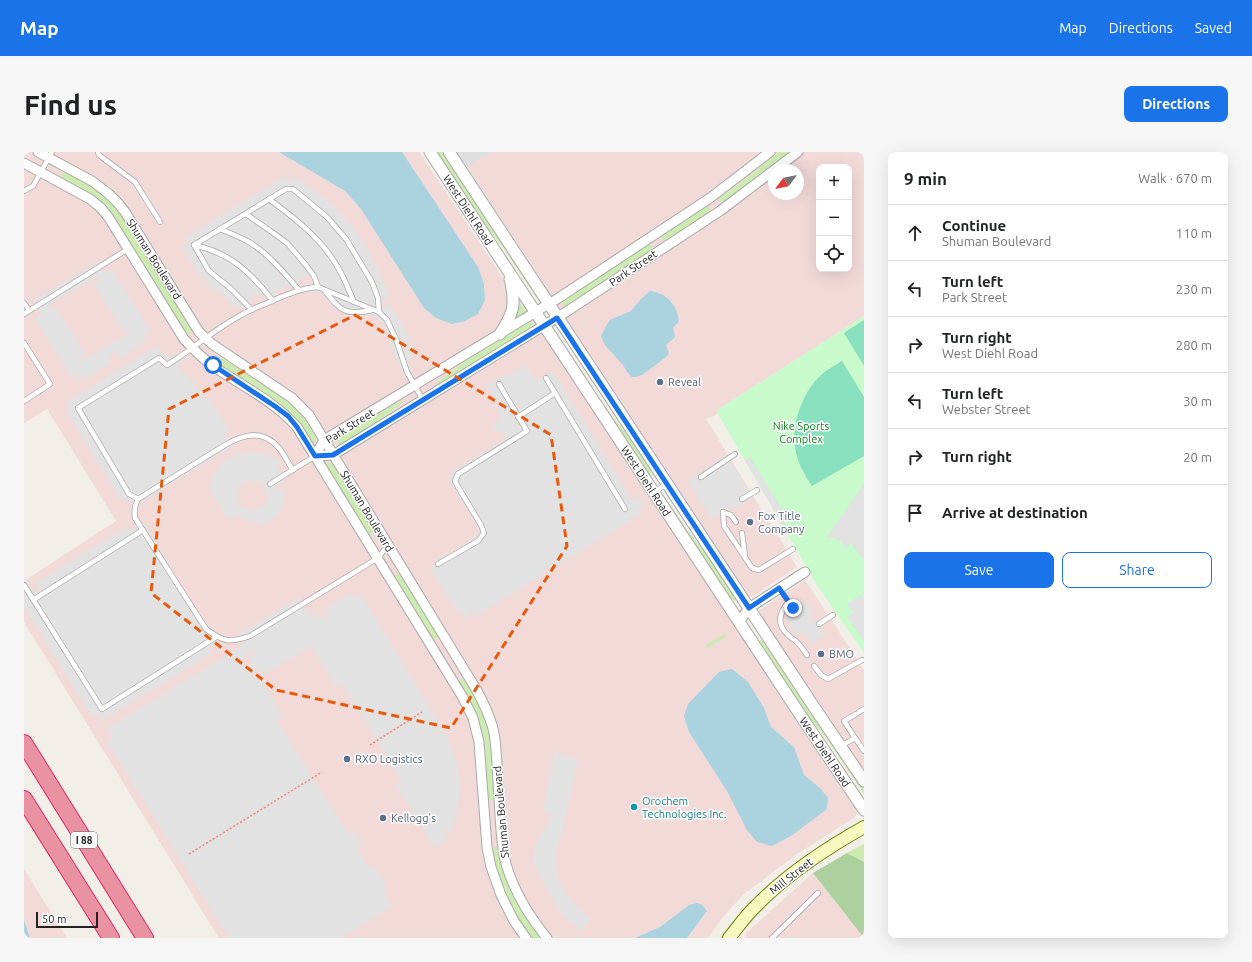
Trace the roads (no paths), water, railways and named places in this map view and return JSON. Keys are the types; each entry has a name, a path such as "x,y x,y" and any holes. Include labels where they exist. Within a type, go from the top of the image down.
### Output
{"highway":[{"name":"I 88","path":"24,743 145,938"},
{"name":"I 88","path":"24,799 111,938"}],"main road":[{"name":"Mill Street","path":"729,938 755,906 782,881 817,856 864,827"}],"street":[{"name":"Shuman Boulevard","path":"38,152 50,155 92,181 109,194 125,212 192,322 205,338 292,398 308,415 476,689 488,713 495,741 501,829 506,864 523,904 537,926 548,938"},
{"name":"West Diehl Road","path":"430,152 864,810"},
{"name":"West Diehl Road","path":"449,152 557,318 864,781"},
{"name":"Park Street","path":"315,456 324,440 414,387 548,304 710,198 770,152"},
{"name":"Park Street","path":"315,456 333,455 557,318 720,211 798,152"},
{"name":"Shuman Boulevard","path":"24,163 90,199 101,208 184,339 213,365 288,416 297,427 462,696 473,718 479,742 487,847 491,867 501,895 514,922 526,938"},
{"path":"500,334 510,320 513,307 513,292 509,273"},
{"path":"739,622 749,608 805,572"}],"lane":[{"path":"98,152 99,155 135,182 160,222"},
{"path":"24,192 33,186 50,155"},
{"path":"194,245 286,189 293,189 326,217 346,239 359,258 372,282 378,298 379,312"},
{"path":"269,199 317,239 333,260 344,278 354,302"},
{"path":"246,214 287,243 314,276 318,287"},
{"path":"220,229 250,242 268,256 299,290"},
{"path":"194,245 208,271 230,288 252,310"},
{"path":"194,245 205,247 226,256 246,270 274,301"},
{"path":"24,314 128,249"},
{"path":"138,499 129,494 78,408 159,358 167,365 193,348 205,338 243,314 299,290 318,287 379,312 387,320 396,339 407,372 414,387 423,400"},
{"path":"324,290 336,304 345,311 352,313 372,310"},
{"path":"24,303 29,310"},
{"path":"24,343 50,384 24,401"},
{"path":"546,378 626,509"},
{"path":"438,564 478,540 484,533 458,488 455,481 458,474 527,431 499,384"},
{"path":"518,417 555,393"},
{"path":"293,470 279,448 270,440 259,435 247,435 235,439 138,499 135,505 135,518 206,629 216,637 227,640 238,640 250,636 378,558 388,545"},
{"path":"701,477 735,454"},
{"path":"270,484 315,456"},
{"path":"654,492 667,484"},
{"path":"742,499 757,490"},
{"path":"734,523 723,512 724,526 752,568 759,570 793,550"},
{"path":"33,600 143,530"},
{"path":"741,534 746,560"},
{"path":"24,585 102,709 216,637"},
{"path":"779,588 793,608"},
{"path":"788,602 780,615 780,622 783,630 788,636 797,642 807,655"},
{"path":"819,624 833,615"},
{"path":"814,666 821,675 828,679 862,660"},
{"path":"864,709 844,721 864,751"},
{"path":"841,747 855,738"},
{"path":"772,938 818,893"}],"water":[{"path":"279,152 402,152 478,267 484,284 485,300 478,314 465,321 452,324 436,318 424,308 361,209 345,191"},
{"path":"650,291 661,294 670,301 676,310 679,321 673,328 675,337 666,345 669,353 665,358 642,375 632,377 605,345 601,336 610,320 631,311"},
{"path":"732,669 748,682 764,708 771,727 794,747 804,775 820,788 828,798 827,809 791,836 772,846 757,842 747,830 727,791 689,732 684,716 688,704 719,672"},
{"path":"697,903 702,905 707,911 687,938 635,938 660,927 689,905"},
{"path":"24,920 30,938 24,938"}],"place":[{"name":"Reveal","path":"660,382"},
{"name":"Fox Title Company","path":"750,522"},
{"name":"BMO","path":"821,654"},
{"name":"RXO Logistics","path":"347,759"},
{"name":"Orochem Technologies Inc.","path":"634,807"},
{"name":"Kellogg's","path":"383,818"}],"park label":[{"name":"Nike Sports Complex","path":"801,432"}]}
